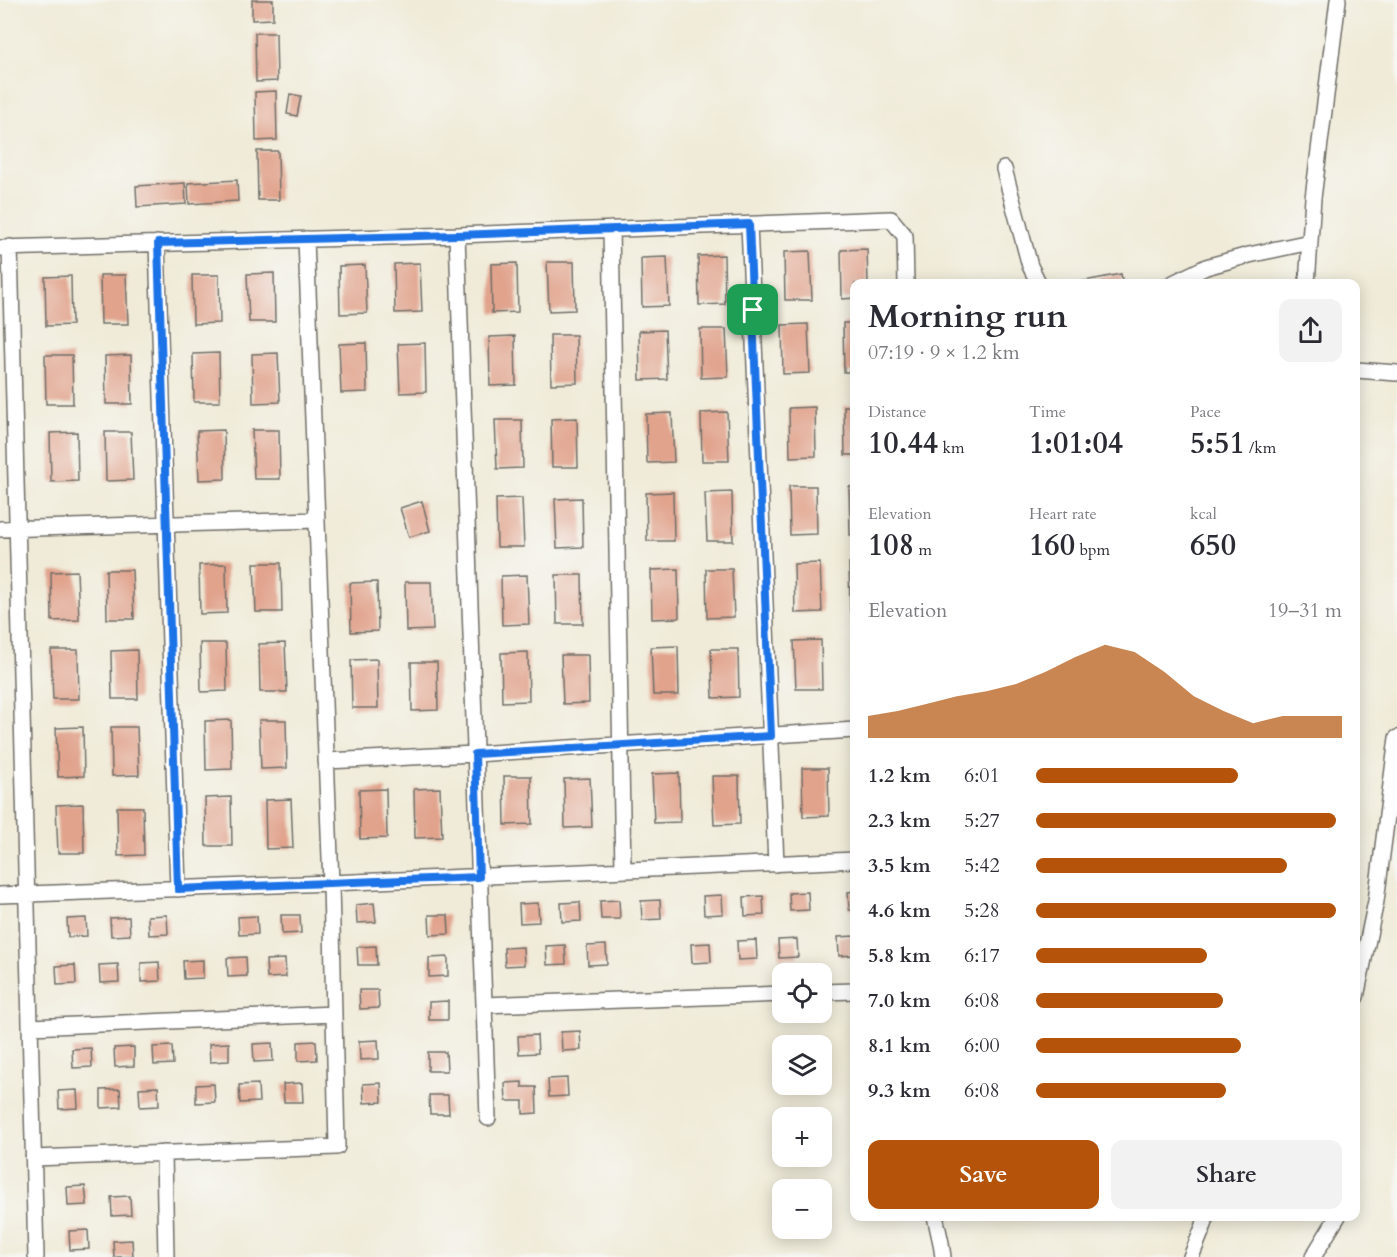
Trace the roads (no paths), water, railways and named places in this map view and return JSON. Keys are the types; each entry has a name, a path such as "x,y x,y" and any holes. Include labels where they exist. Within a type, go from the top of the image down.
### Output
{"street":[{"path":"1307,279 1313,198 1338,0"},
{"path":"1004,169 1030,266 1036,279"},
{"path":"36,1257 17,529 5,248 891,219 904,236 906,279"},
{"path":"749,224 776,864"},
{"path":"611,229 623,870"},
{"path":"457,235 488,1118"},
{"path":"33,1158 337,1147 331,883 306,239"},
{"path":"1181,279 1206,267 1310,242"},
{"path":"158,243 178,889"},
{"path":"1360,370 1397,373"},
{"path":"0,529 317,520"},
{"path":"326,761 621,746 850,730"},
{"path":"1361,948 1376,901 1397,738"},
{"path":"0,895 850,860"},
{"path":"832,992 850,991"},
{"path":"484,1005 772,994"},
{"path":"30,1027 334,1014"},
{"path":"164,1153 166,1257"},
{"path":"936,1221 943,1257"},
{"path":"1191,1257 1205,1221"},
{"path":"1313,1257 1335,1221"}]}
